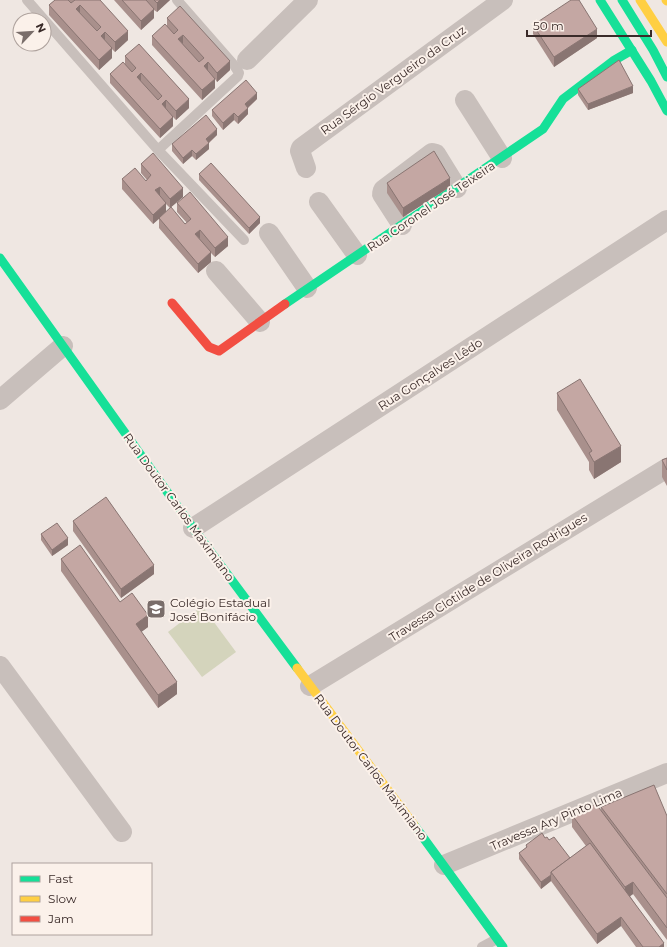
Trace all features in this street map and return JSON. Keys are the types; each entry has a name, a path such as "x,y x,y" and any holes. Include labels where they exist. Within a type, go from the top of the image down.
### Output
{"main road":[{"path":"600,0 651,80 667,111"},
{"path":"622,0 653,50 667,77"},
{"path":"640,0 667,42"},
{"name":"Rua Coronel José Teixeira","path":"172,303 209,347 219,351 307,288 543,129 563,99 613,61 632,50"},
{"name":"Rua Doutor Carlos Maximiano","path":"0,258 193,528 444,865 500,943"}],"street":[{"path":"247,60 308,0"},
{"name":"Rua Sérgio Vergueiro da Cruz","path":"306,168 300,151 301,148 503,0"},
{"path":"465,100 502,158"},
{"path":"402,225 382,194 382,190 432,153 436,154 457,188"},
{"path":"319,202 358,255"},
{"name":"Rua Gonçalves Lêdo","path":"193,528 667,220"},
{"path":"269,232 307,288"},
{"path":"216,271 260,322"},
{"path":"0,400 64,346"},
{"name":"Travessa Clotilde de Oliveira Rodrigues","path":"310,686 667,468"},
{"path":"0,666 122,832"},
{"name":"Travessa Ary Pinto Lima","path":"444,865 667,773"}],"lane":[{"path":"27,0 158,150 244,240"},
{"path":"158,150 238,76 239,73 177,0"},
{"path":"482,947 500,943"}],"green space":[{"path":"202,606 236,652 202,677 168,632"}],"building":[{"path":"55,0 68,0 71,3 75,0 100,0 128,31 115,42 105,32 101,36 112,48 99,60 49,5","holes":["80,5 101,27 97,31 76,9"]},
{"path":"122,0 146,0 154,9 141,21"},
{"path":"571,0 579,0 597,29 554,57 533,25"},
{"path":"180,6 230,61 217,73 208,62 204,66 215,79 202,90 152,36 165,24 174,34 178,30 167,18","holes":["183,35 204,58 199,62 178,39"]},
{"path":"139,44 189,99 176,111 166,100 162,104 173,117 160,129 110,74 123,62 132,72 136,68 125,56","holes":["141,73 162,96 158,100 137,77"]},
{"path":"619,60 633,86 588,104 578,89"},
{"path":"246,80 257,93 245,104 248,108 238,117 234,113 223,123 212,110"},
{"path":"206,115 217,129 206,139 209,143 196,154 192,150 183,158 172,144"},
{"path":"434,151 450,178 403,208 387,183"},
{"path":"153,153 183,188 170,199 160,187 155,190 166,203 153,215 122,179 135,168 146,181 151,175 141,164"},
{"path":"211,163 260,217 249,228 199,174"},
{"path":"190,192 228,237 215,248 200,230 195,234 211,252 198,264 159,218 171,207 185,224 191,219 177,203"},
{"path":"580,379 621,446 594,462 589,453 592,451 557,393"},
{"path":"667,458 667,470 662,460"},
{"path":"106,497 154,565 121,589 73,521"},
{"path":"57,523 68,538 52,550 41,534"},
{"path":"80,545 120,602 132,593 148,615 136,624 177,682 158,695 61,559"},
{"path":"654,785 667,816 667,894 601,807"},
{"path":"596,804 667,898 667,928 633,882 625,887 572,815"},
{"path":"542,833 545,838 547,837 549,840 554,837 570,858 551,872 551,875 541,882 519,853 527,847 526,845"},
{"path":"590,843 664,943 659,947 643,947 621,917 597,934 551,872"}],"traffic: fast":[{"path":"600,0 651,81 667,111"},
{"path":"622,0 653,50 667,77"},
{"path":"285,304 543,129 563,99 613,61 632,50"},
{"path":"0,258 193,528 297,668"},
{"path":"414,825 503,947"}],"traffic: slow":[{"path":"640,0 667,42"},
{"path":"297,668 414,825"}],"traffic: jam":[{"path":"172,303 209,347 219,351 285,304"}],"place":[{"name":"Colégio Estadual José Bonifácio","path":"156,609"}]}
